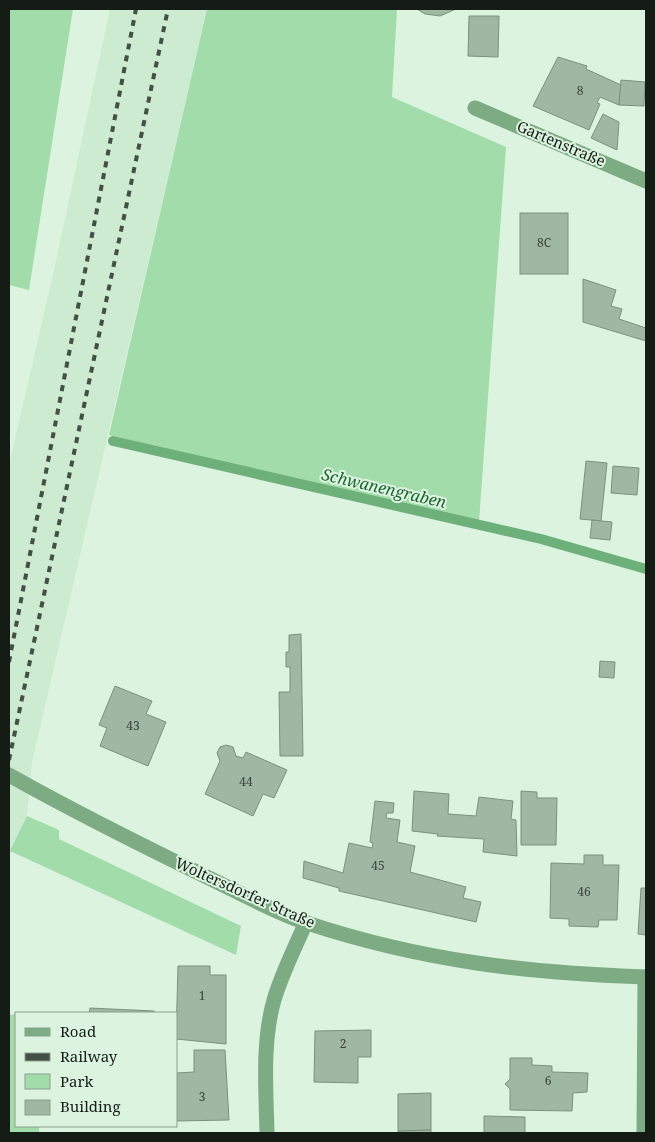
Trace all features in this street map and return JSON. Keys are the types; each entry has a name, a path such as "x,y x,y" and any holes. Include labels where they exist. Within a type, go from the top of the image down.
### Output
{"street":[{"name":"Gartenstraße","path":"475,108 646,180"},
{"name":"Woltersdorfer Straße","path":"9,775 175,862 306,922 400,950 480,964 555,974 646,977"},
{"path":"267,1133 266,1074 270,1023 282,978 306,922"},
{"path":"644,1133 646,977"}],"shaded area":[{"path":"110,9 207,9 32,762 27,816 9,858 9,465 54,270"}],"green space":[{"path":"9,9 73,9 29,290 9,285"},
{"path":"207,9 397,9 392,97 506,147 479,522 109,435"},
{"path":"27,816 59,830 59,839 241,926 236,955 10,851"},
{"path":"15,1014 15,1127 39,1127 39,1133 9,1133 9,1015"}],"building":[{"path":"417,9 456,9 440,16 425,14"},
{"path":"469,16 499,16 498,57 468,56"},
{"path":"558,57 587,66 586,69 621,85 619,105 600,97 597,103 600,104 589,130 533,106"},
{"path":"621,80 645,82 644,106 619,105"},
{"path":"603,114 619,122 617,150 591,138"},
{"path":"520,213 568,213 568,274 520,274"},
{"path":"583,279 616,290 611,306 622,309 619,319 646,328 646,341 583,322"},
{"path":"586,461 607,463 601,521 580,519"},
{"path":"613,466 639,468 637,495 611,493"},
{"path":"592,520 612,522 610,540 590,538"},
{"path":"301,634 303,756 280,756 279,692 290,692 290,667 286,667 286,652 289,652 289,635"},
{"path":"600,661 615,662 614,678 599,677"},
{"path":"115,686 152,701 146,714 166,722 148,766 100,746 107,728 99,725"},
{"path":"226,745 233,747 236,756 243,758 246,752 287,770 274,798 263,794 253,816 205,794 220,761 217,753 220,747"},
{"path":"414,791 449,794 448,814 476,816 479,797 513,801 511,819 516,820 517,856 483,852 484,839 437,836 438,834 412,831"},
{"path":"521,791 537,792 537,798 557,798 556,845 521,845"},
{"path":"375,801 394,803 393,813 387,813 386,818 400,820 397,842 415,846 410,872 466,887 463,898 481,902 476,922 339,891 339,888 303,878 304,861 343,873 349,843 372,848 373,843 370,842"},
{"path":"584,855 603,855 603,865 619,865 617,920 599,920 598,927 569,926 569,919 550,918 551,863 584,864"},
{"path":"641,888 646,888 646,935 638,934"},
{"path":"178,966 210,966 210,975 226,975 226,1044 178,1039"},
{"path":"90,1008 154,1011 154,1012 89,1012"},
{"path":"371,1030 371,1057 358,1057 358,1083 314,1082 315,1031"},
{"path":"194,1050 225,1050 229,1120 178,1121 178,1073 194,1072"},
{"path":"510,1058 532,1058 532,1065 552,1066 552,1072 588,1073 587,1092 573,1093 572,1111 510,1110 510,1089 505,1084 510,1079"},
{"path":"431,1093 431,1130 398,1131 398,1094"},
{"path":"484,1116 525,1117 525,1133 484,1133"},
{"path":"431,1130 431,1133 398,1133 398,1131"}],"waterway":[{"name":"Schwanengraben","path":"113,441 541,539 646,569"}],"railway":[{"path":"9,662 136,9"},
{"path":"9,760 168,9"}]}
